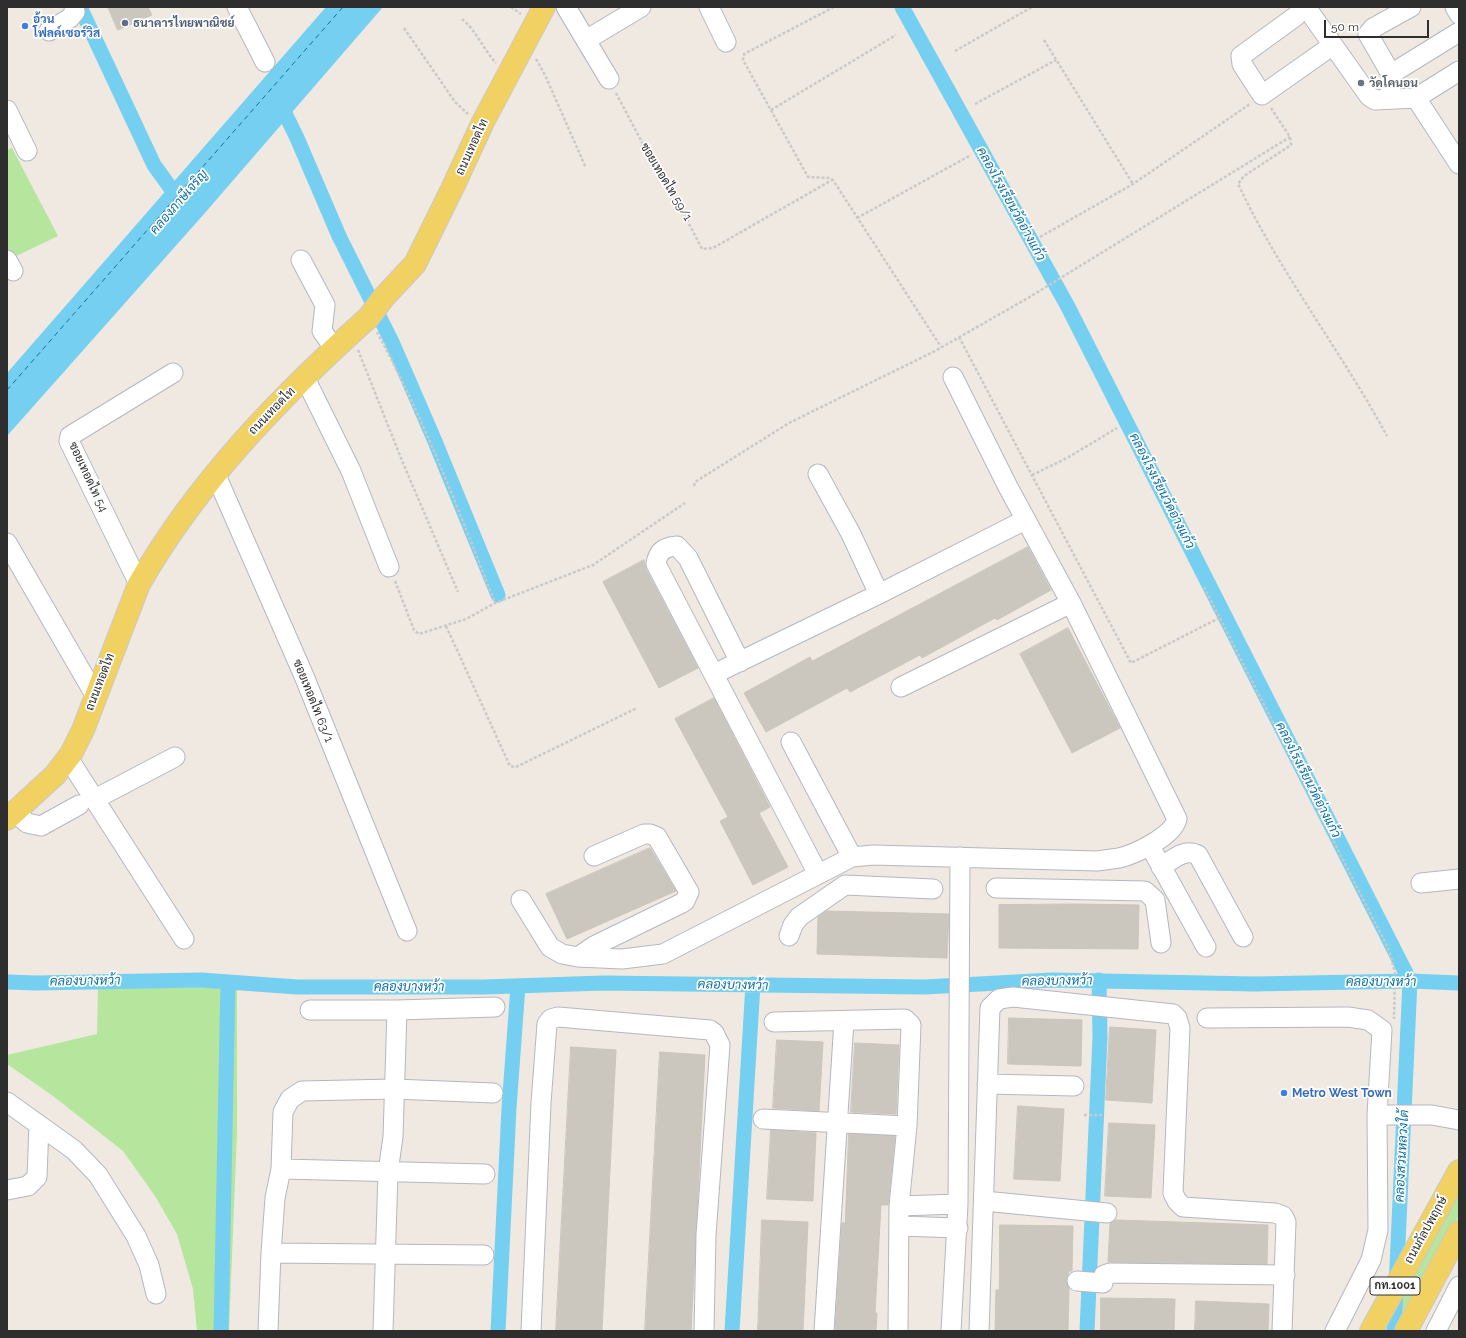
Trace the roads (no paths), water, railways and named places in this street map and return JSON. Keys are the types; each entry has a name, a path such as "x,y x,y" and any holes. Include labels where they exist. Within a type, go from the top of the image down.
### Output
{"main road":[{"name":"ถนนเทอดไท","path":"11,815 55,775 68,758 83,730 95,695 139,584 215,473 253,430 375,309 415,264 483,122 508,76 525,40 544,7"},
{"name":"ถนนกัลปพฤกษ์","path":"1375,1324 1459,1171"},
{"name":"กท.1001","path":"1406,1331 1459,1232"}],"street":[{"path":"49,31 70,18 75,12 74,7"},
{"path":"237,7 265,62"},
{"path":"566,7 609,79"},
{"path":"586,40 641,7"},
{"path":"709,7 726,42"},
{"path":"1333,45 1262,95 1242,64 1241,56 1296,16 1305,7 1333,45 1369,96 1375,100 1416,98 1459,71"},
{"path":"1390,99 1392,74 1368,34 1373,28 1411,7"},
{"path":"1455,7 1459,14"},
{"path":"1392,74 1459,32"},
{"path":"1416,98 1459,164"},
{"path":"7,110 27,150"},
{"path":"301,260 325,304 322,331 335,349"},
{"name":"ซอยเทอดไท 54","path":"139,584 69,441 70,436 174,373"},
{"path":"521,900 550,947 562,954 578,957 622,959 663,954 844,861 873,855 1097,861 1120,858 1150,846 1174,827 1178,819 1071,603 1026,520 953,377"},
{"path":"304,378 351,471 389,567"},
{"name":"ซอยเทอดไท 63/1","path":"215,473 304,676 407,931"},
{"path":"818,474 851,534 879,594"},
{"path":"714,674 879,594 1026,520"},
{"path":"7,543 95,695"},
{"path":"740,662 688,558 677,546 662,550 657,555 656,564 818,874"},
{"path":"901,687 1071,603"},
{"path":"791,742 844,861 845,885"},
{"path":"11,815 27,823 41,826 175,757"},
{"path":"68,758 87,802 184,939"},
{"path":"578,957 594,946 682,903 685,901 689,892 658,837 653,834 644,834 594,856"},
{"path":"1150,846 1206,947"},
{"path":"1161,866 1184,853 1192,852 1198,855 1243,937"},
{"path":"951,1331 958,1228 960,857"},
{"path":"1026,858 1027,888"},
{"path":"1421,883 1459,879"},
{"path":"789,936 793,925 799,917 845,885 933,889"},
{"path":"996,888 1145,891 1155,900 1161,943"},
{"path":"979,1331 990,1008 999,999 1013,997 1172,1014 1179,1022 1173,1193 1177,1201 1184,1207 1282,1214 1286,1222 1282,1331"},
{"path":"310,1010 397,1010 495,1007"},
{"path":"383,1331 388,1172 393,1137 397,1010"},
{"path":"531,1331 541,1103 547,1024 551,1019 558,1017 710,1030 718,1038 720,1045 706,1235 704,1331"},
{"path":"1207,1018 1348,1018 1368,1020 1382,1030 1382,1115 1378,1230 1371,1260 1335,1331"},
{"path":"774,1022 905,1020 911,1025 907,1126 899,1226 898,1331"},
{"path":"824,1331 844,1021"},
{"path":"987,1084 1074,1086"},
{"path":"268,1331 271,1253 275,1198 281,1169 283,1112 290,1099 302,1091 394,1089 493,1093"},
{"path":"7,1102 74,1150 98,1175 136,1236 149,1264 156,1294"},
{"path":"1382,1115 1432,1116 1459,1120"},
{"path":"763,1119 838,1121 907,1126"},
{"path":"7,1190 28,1186 37,1177 39,1125"},
{"path":"281,1169 486,1174"},
{"path":"984,1201 1103,1213"},
{"path":"900,1206 958,1204"},
{"path":"899,1226 958,1228"},
{"path":"271,1253 484,1255"},
{"path":"1093,1284 1106,1273 1285,1275"},
{"path":"955,1282 981,1283"},
{"path":"1436,1331 1459,1286"}],"water":[{"name":"คลองภาษีเจริญ","path":"326,7 383,7 204,214 7,436 7,373"}],"waterway":[{"name":"คลองภาษีเจริญ","path":"80,7 154,165 180,201"},
{"name":"คลองโรงเรียนวัดอ่างแก้ว","path":"902,7 1067,305 1410,981 1394,1331"},
{"path":"278,99 297,138 339,236 392,342 434,439 498,595"},
{"name":"คลองบางหว้า","path":"7,982 37,983 201,980 297,987 484,987 604,983 925,987 1052,980 1255,984 1410,981 1459,983"},
{"path":"1087,1331 1100,1037 1099,980"},
{"path":"221,1331 228,982"},
{"path":"732,1331 753,984"},
{"path":"498,1331 509,1108 518,986"}],"place":[{"name":"ธนาคารไทยพาณิชย์","path":"125,23"},
{"name":"อ้วน โฟลค์เซอร์วิส","path":"25,26"},
{"name":"วัดโคนอน","path":"1361,83"},
{"name":"Metro West Town","path":"1284,1093"}],"water label":[{"name":"คลองสวนหลวงใต้","path":"1402,1156"}]}
